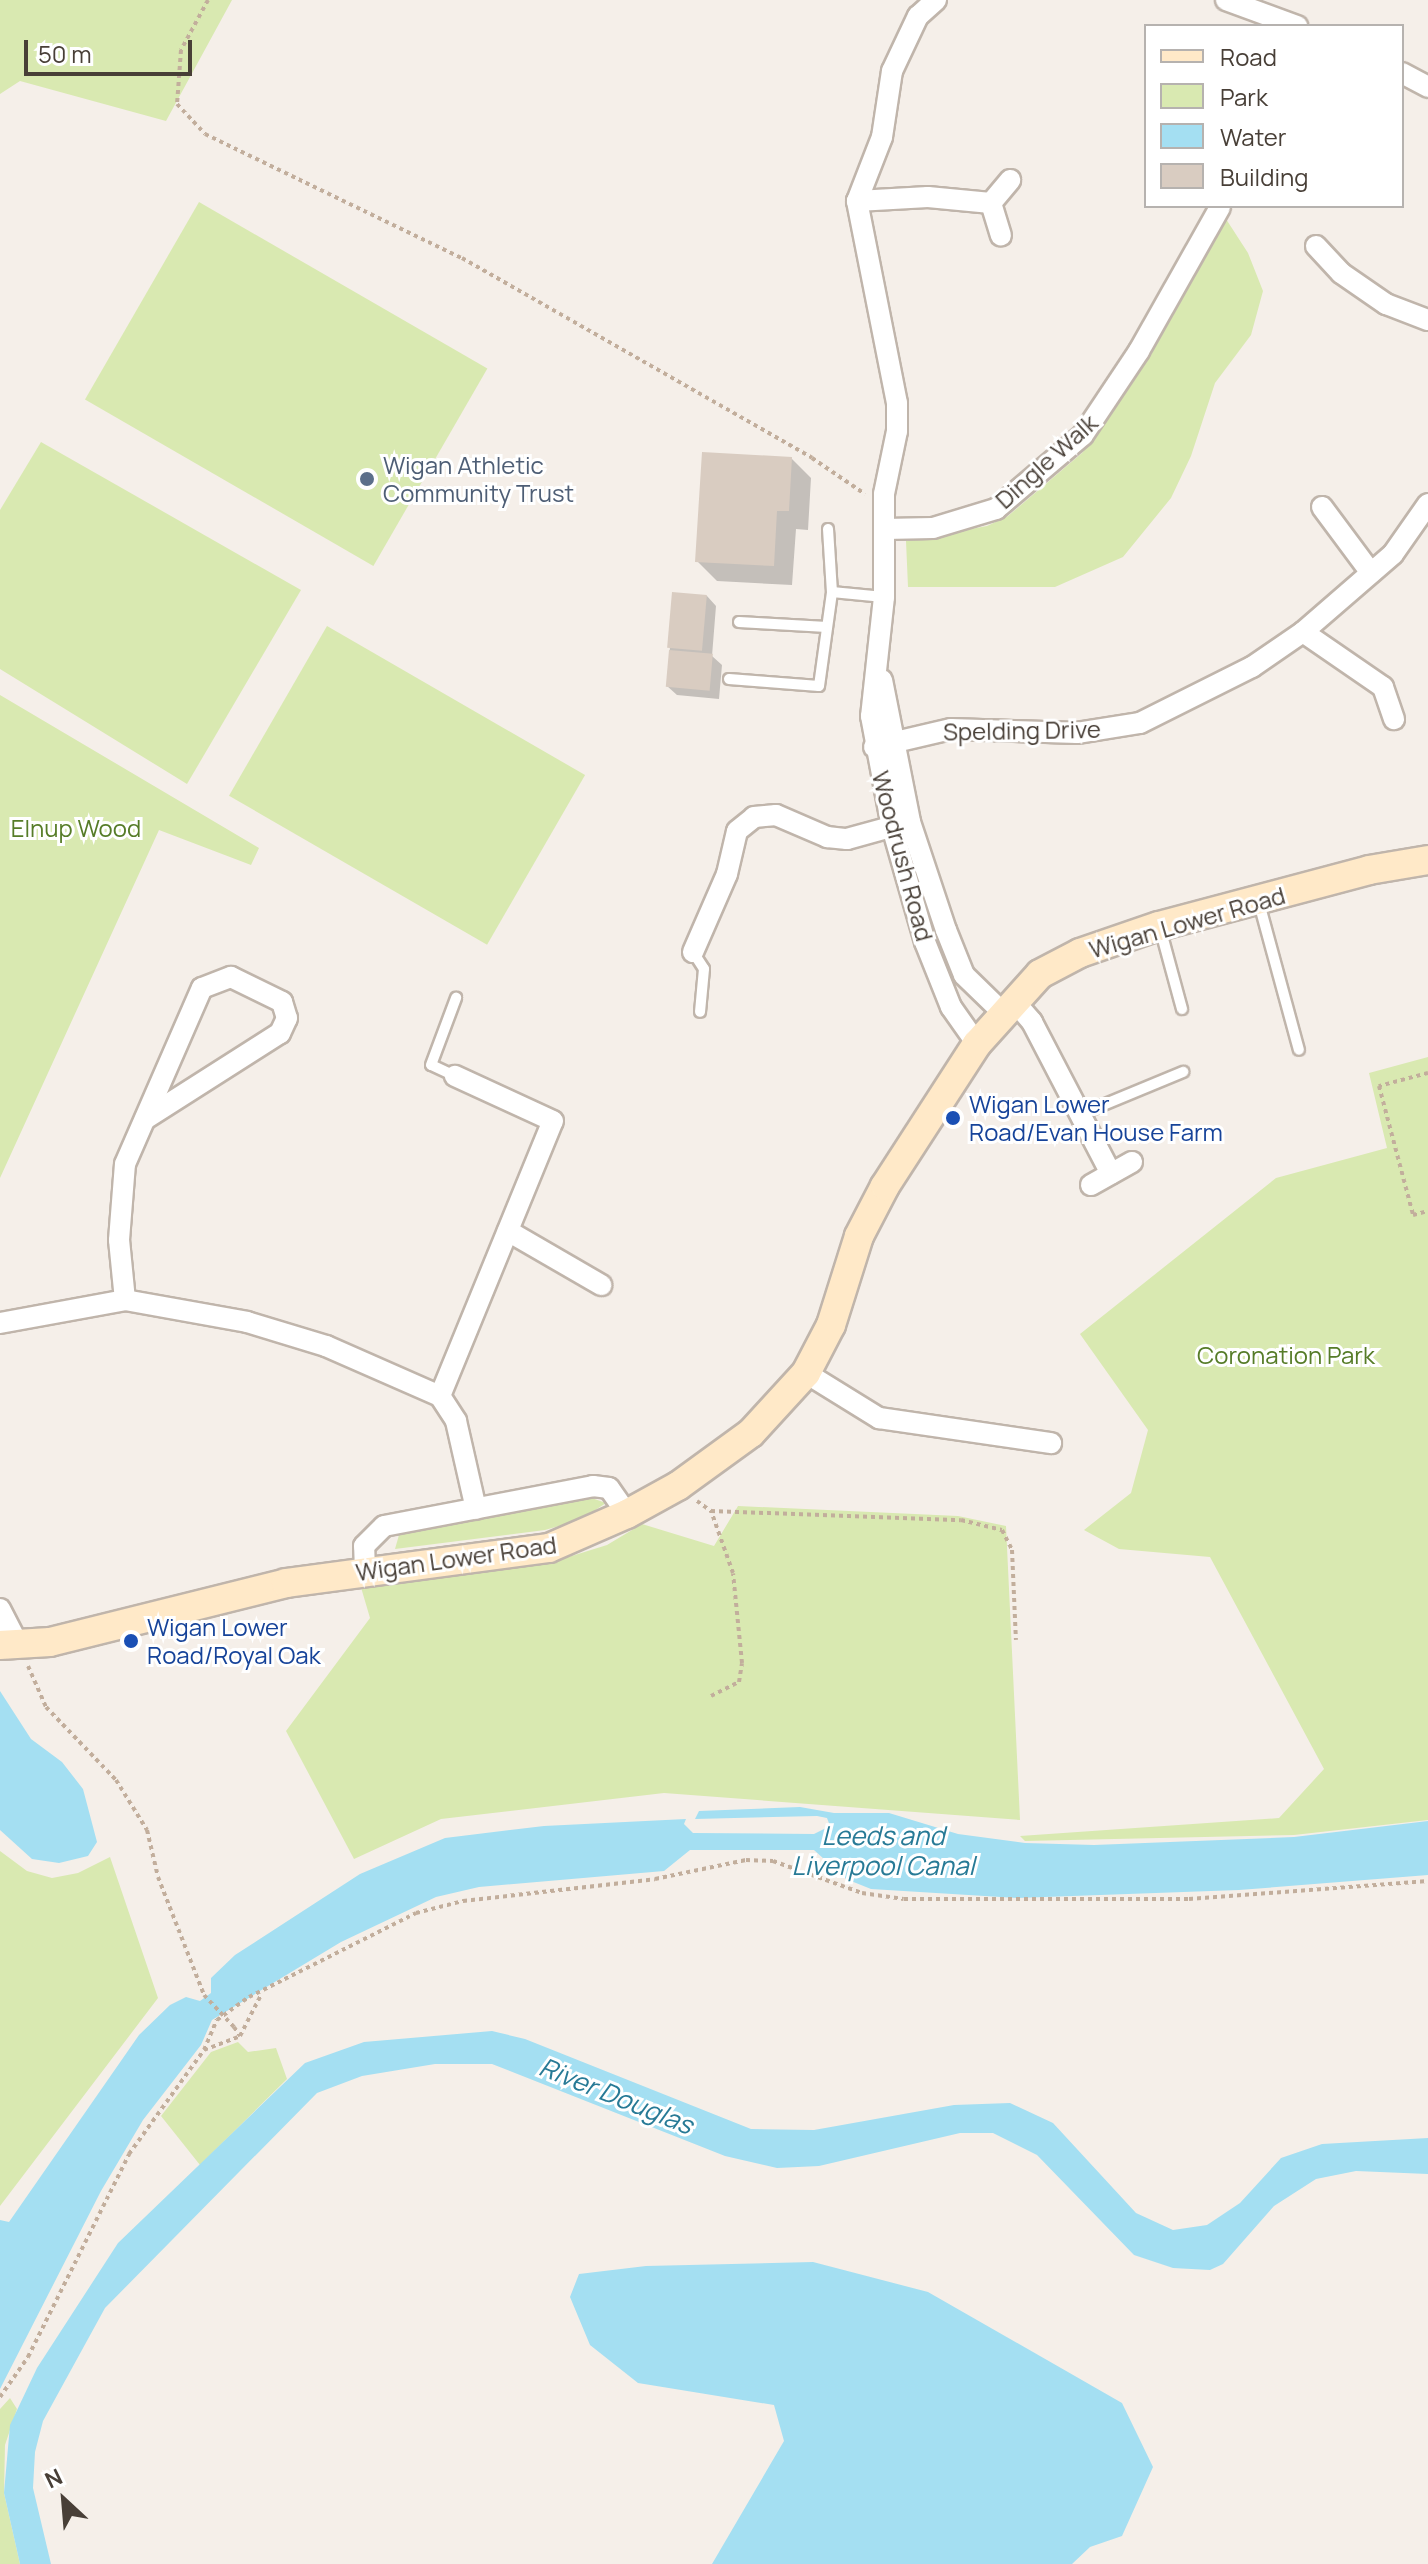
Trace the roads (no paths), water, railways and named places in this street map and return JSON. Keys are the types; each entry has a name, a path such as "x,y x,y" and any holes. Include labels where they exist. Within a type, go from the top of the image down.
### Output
{"main road":[{"name":"Wigan Lower Road","path":"9,1646 213,1599 365,1571 549,1548 627,1514 678,1486 751,1433 806,1373 831,1325 871,1210 977,1044 1007,1006 1061,961 1159,926 1369,870 1428,860"}],"street":[{"path":"885,529 884,494 897,431 897,403 857,201 882,137 892,71 918,16 936,0"},
{"path":"1226,0 1292,24"},
{"path":"1404,74 1428,87"},
{"path":"991,203 1010,180"},
{"path":"857,201 928,197 991,203"},
{"path":"991,203 1001,235"},
{"name":"Dingle Walk","path":"885,529 933,528 996,509 1083,435 1108,403 1196,233 1219,208"},
{"path":"1316,246 1341,273 1386,304 1428,320"},
{"name":"Spelding Drive","path":"883,744 951,729 1077,733 1140,723 1252,667 1303,632 1393,554 1428,504"},
{"path":"1322,507 1371,573"},
{"name":"Woodrush Road","path":"885,529 880,657 871,716 883,744 925,942 951,1007 977,1044"},
{"path":"1303,632 1383,687 1394,719"},
{"path":"693,952 696,923 727,874 737,831 754,817 776,815 837,838 901,825"},
{"name":"Woodrush Road","path":"901,825 964,975 1032,1022 1111,1174"},
{"path":"125,1300 120,1190 125,1164 145,1119 207,983 231,977 282,1002 287,1018 280,1033 145,1119"},
{"path":"440,1396 553,1121 455,1076"},
{"path":"1091,1185 1132,1162"},
{"path":"508,1231 601,1285"},
{"path":"0,1323 125,1300 247,1322 326,1346 440,1396 456,1421 476,1509"},
{"path":"806,1373 879,1418 1042,1442 1036,1419"},
{"path":"365,1571 364,1546 375,1530 601,1486 615,1494 627,1514"},
{"path":"0,1609 9,1646"}],"lane":[{"path":"729,679 819,686 832,592 828,529"},
{"path":"832,592 884,597"},
{"path":"739,622 827,627"},
{"path":"1258,901 1299,1050"},
{"path":"1159,926 1182,1009"},
{"path":"693,952 704,969 700,1012"},
{"path":"455,1076 431,1065 456,998"},
{"path":"1079,1115 1183,1072"}],"water":[{"path":"0,1691 31,1739 62,1762 83,1789 97,1842 88,1856 59,1863 32,1859 0,1830"},
{"name":"Leeds and Liverpool Canal","path":"800,1807 834,1813 889,1813 958,1834 1025,1843 1094,1845 1294,1837 1428,1821 1428,1875 1239,1890 1017,1898 871,1889 846,1879 814,1850 690,1850 664,1871 479,1887 436,1897 341,1942 212,2020 201,2045 143,2120 101,2191 0,2389 0,2220 9,2222 139,2035 170,2005 186,1997 200,2001 211,1993 211,1978 235,1955 360,1874 445,1838 544,1826 686,1819 684,1824 693,1833 814,1834 830,1826 827,1818 817,1816 695,1819 699,1811"},
{"name":"River Douglas","path":"492,2031 525,2039 751,2129 814,2130 954,2105 1010,2103 1053,2123 1136,2213 1173,2230 1207,2225 1240,2203 1281,2158 1322,2144 1428,2138 1428,2174 1356,2171 1316,2179 1274,2206 1223,2264 1210,2270 1173,2268 1134,2255 1037,2155 993,2133 960,2133 819,2166 777,2168 725,2156 492,2064 435,2064 362,2076 317,2093 105,2308 43,2421 35,2452 33,2488 51,2564 20,2564 4,2493 10,2425 37,2368 118,2243 305,2063 364,2042"},
{"path":"813,2262 928,2292 1122,2403 1153,2467 1122,2536 1090,2547 1072,2564 712,2564 784,2441 774,2405 638,2383 590,2345 570,2297 579,2274 646,2266"}],"place":[{"name":"Wigan Athletic Community Trust","path":"367,479"},
{"name":"Wigan Lower Road/Evan House Farm","path":"953,1118"},
{"name":"Wigan Lower Road/Royal Oak","path":"131,1641"}],"park label":[{"name":"Elnup Wood","path":"76,828"},
{"name":"Coronation Park","path":"1286,1355"}]}
